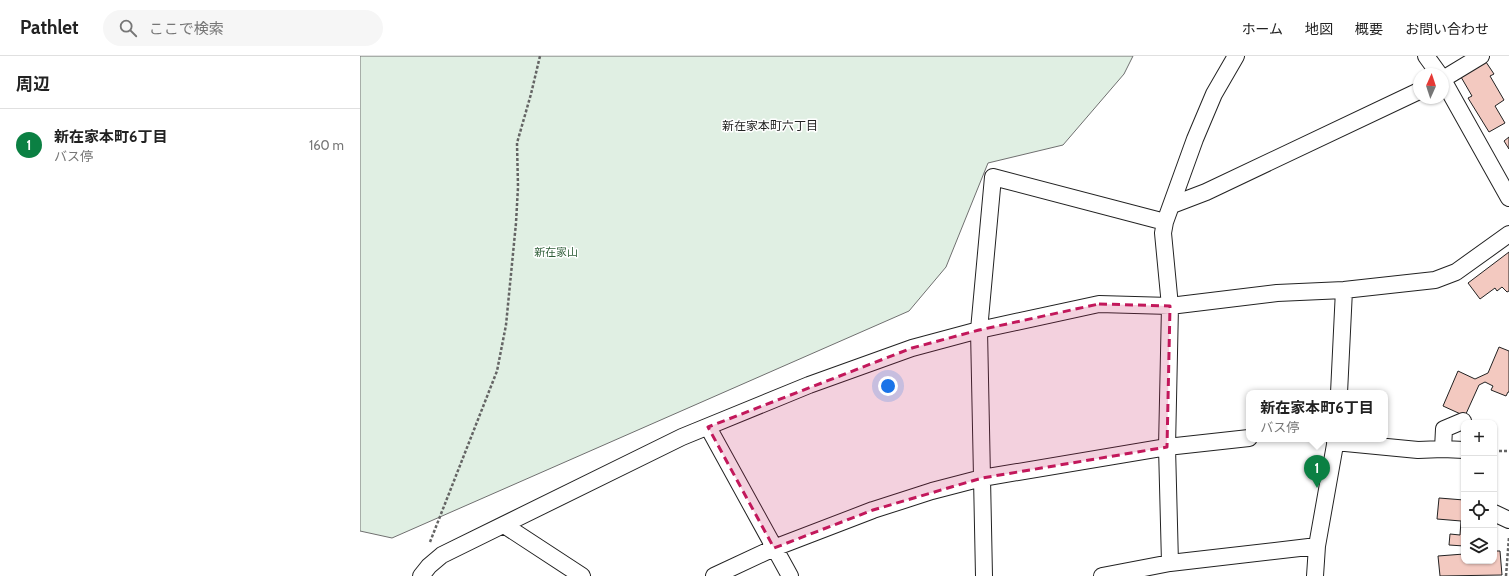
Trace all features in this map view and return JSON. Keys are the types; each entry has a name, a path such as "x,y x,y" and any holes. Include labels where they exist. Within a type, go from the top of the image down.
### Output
{"street":[{"path":"1170,563 1167,447 1170,306 1163,233 1165,222 1195,139 1214,94 1236,56"},
{"path":"1426,56 1435,68"},
{"path":"1449,76 1482,56"},
{"path":"1449,91 1509,198"},
{"path":"1172,205 1206,192 1413,94"},
{"path":"984,576 979,330 994,177 1165,222"},
{"path":"425,571 442,555 682,437 809,385 912,348 979,330 1100,304 1170,306 1277,293 1344,290 1435,280 1456,272 1509,234"},
{"path":"1339,390 1344,290"},
{"path":"1443,449 1444,429 1461,422"},
{"path":"708,427 790,576"},
{"path":"714,576 774,548 873,510 932,491 982,478 1167,447 1246,438"},
{"path":"1315,576 1317,546 1336,442"},
{"path":"1345,442 1418,450 1461,450"},
{"path":"1497,514 1509,520"},
{"path":"504,525 582,576"},
{"path":"1102,576 1170,563 1317,546"}],"path":[{"path":"425,571 428,547 497,372 506,325 516,223 518,187 517,143 540,56"},
{"path":"1497,451 1509,451"},
{"path":"1506,576 1509,533"}],"highlighted area":[{"path":"1099,304 1170,306 1167,447 982,478 873,510 774,548 708,427 912,348 979,330"}],"green space":[{"name":"新在家山","path":"360,56 1133,56 1124,74 1063,145 988,163 946,267 909,311 392,538 360,531"}],"building":[{"path":"1486,62 1494,74 1490,76 1504,100 1495,106 1505,123 1489,132 1468,98 1472,96 1461,77"},
{"path":"1509,137 1509,149 1504,141"},
{"path":"1509,252 1509,291 1507,292 1502,287 1497,291 1495,288 1480,299 1468,283"},
{"path":"1499,347 1509,351 1509,392 1506,396 1491,390 1493,386 1485,382 1479,385 1465,416 1443,406 1458,371 1475,379 1488,373"},
{"path":"1439,498 1461,500 1461,521 1437,519"},
{"path":"1461,521 1461,546 1449,545 1450,534 1460,535"},
{"path":"1497,551 1500,551 1502,575 1440,576 1438,556 1461,554 1461,564 1497,564"}],"place":[{"name":"新在家本町6丁目","path":"1317,488"}],"district":[{"name":"新在家本町六丁目","path":"770,125"}]}
